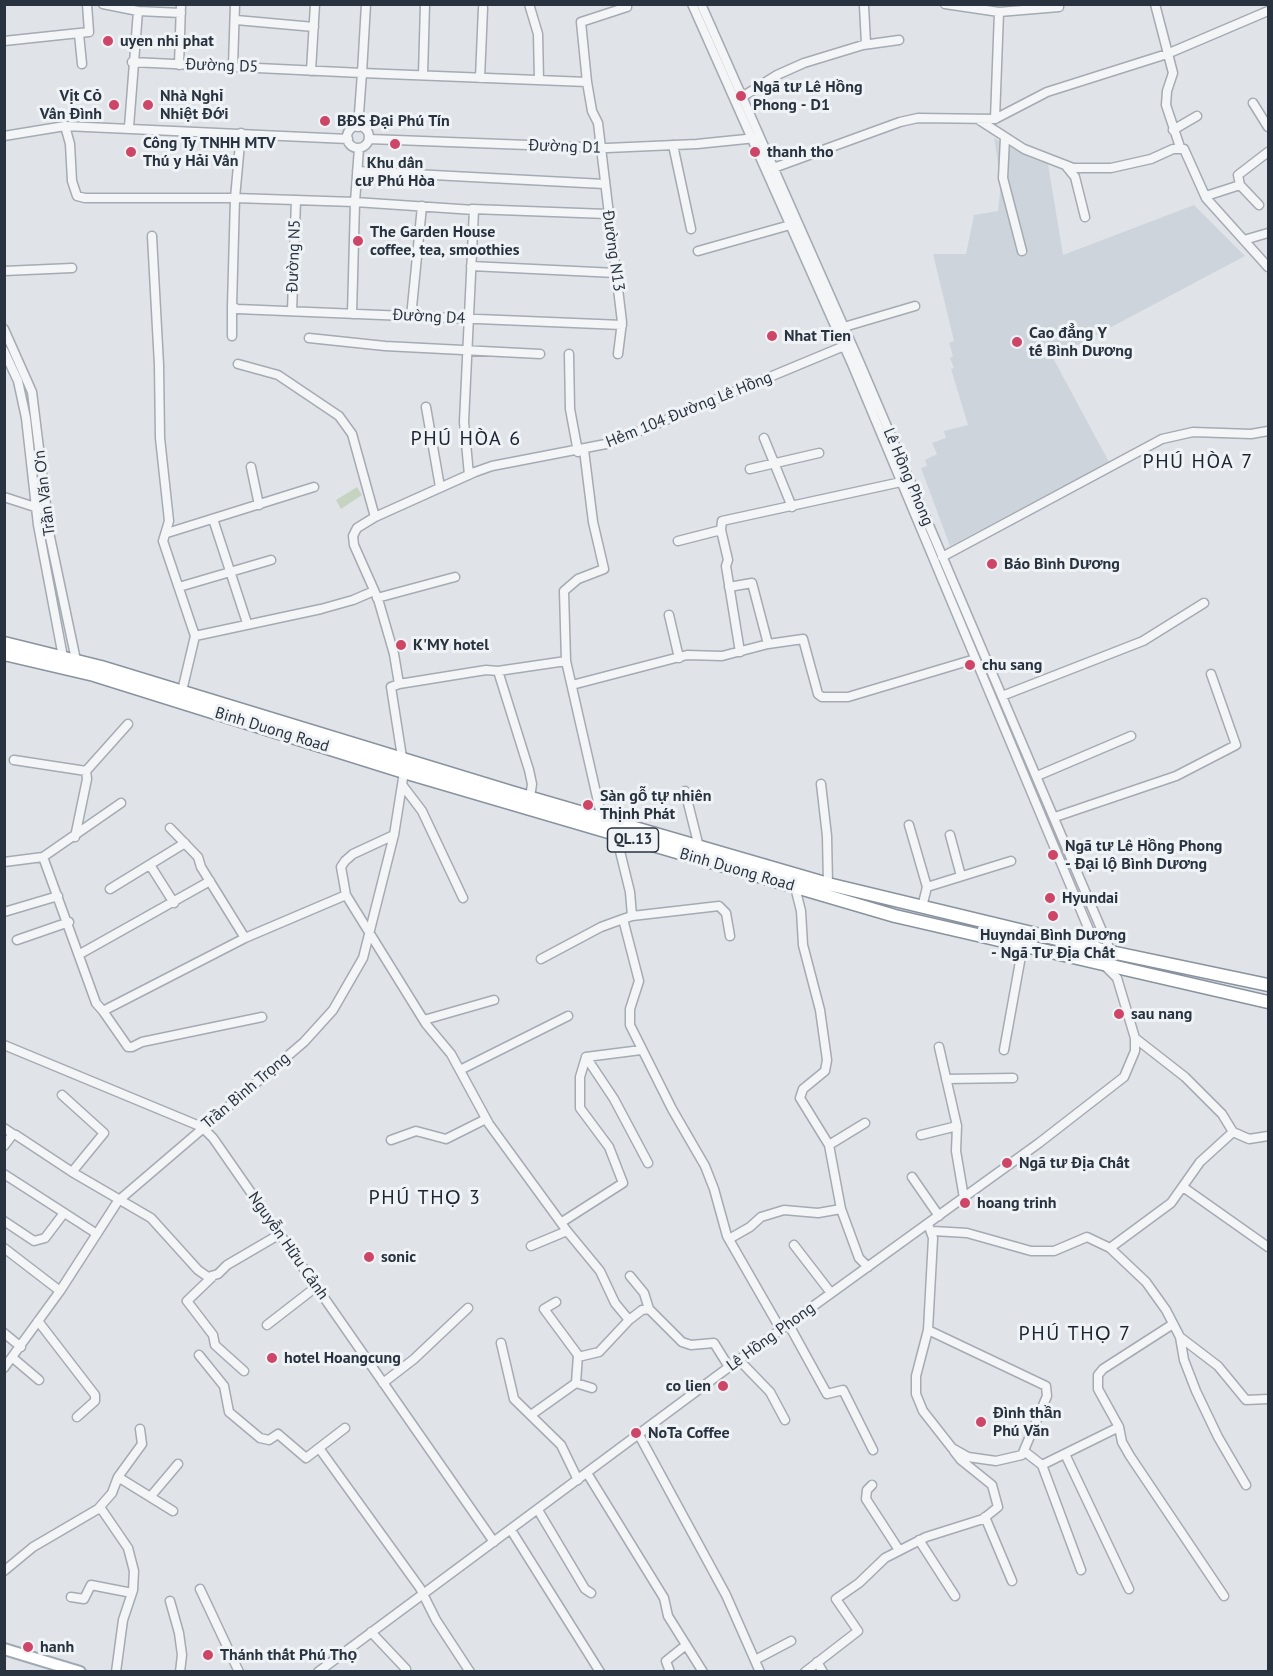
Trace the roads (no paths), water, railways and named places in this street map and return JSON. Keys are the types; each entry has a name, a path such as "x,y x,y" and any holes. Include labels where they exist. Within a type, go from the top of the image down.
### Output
{"highway":[{"name":"Binh Duong Road","path":"4,643 76,660 402,757 530,798 828,884 1097,949 1269,986"},
{"name":"Binh Duong Road","path":"4,654 94,675 404,772 895,916 1103,963 1118,973 1269,1002"},
{"path":"402,757 404,772"},
{"path":"1097,949 1103,963"},
{"path":"1111,952 1118,973"}],"main road":[{"path":"4,1648 80,1671"}],"street":[{"path":"4,41 89,32 87,4"},
{"path":"103,4 138,11 181,9 179,64"},
{"path":"233,66 235,4"},
{"path":"311,71 315,4"},
{"path":"358,127 366,4"},
{"path":"423,75 425,4"},
{"path":"529,4 538,34 538,80"},
{"name":"Lê Hồng Phong","path":"692,4 756,138 790,225 848,344 1055,817 1111,952"},
{"name":"Lê Hồng Phong","path":"701,4 742,97 756,138"},
{"path":"945,4 999,12 1031,7 1059,7"},
{"path":"1155,4 1173,73 1167,92 1166,105 1180,147 1184,149 1206,196 1244,240 1267,262"},
{"name":"Đường N13","path":"618,354 622,326 601,148 587,82 581,22 627,6"},
{"path":"864,6 866,44"},
{"path":"480,78 483,8"},
{"path":"129,127 132,62 138,11"},
{"path":"769,169 900,122 918,118 995,119 1047,92 1167,54 1269,11"},
{"path":"995,119 999,12"},
{"path":"236,20 314,27"},
{"path":"79,34 82,64"},
{"path":"742,97 791,68 866,44 899,40"},
{"name":"Đường D5","path":"132,62 362,74 587,82"},
{"path":"1252,103 1269,127"},
{"path":"1173,130 1197,116"},
{"path":"978,120 1030,153 1065,166 1111,168 1145,160 1180,147"},
{"path":"65,126 77,196 355,202 607,214"},
{"path":"4,136 65,126 348,138"},
{"path":"358,127 367,130 369,139 366,146 359,148 351,146 348,138 351,129 358,127"},
{"path":"232,336 235,307 235,198 241,134"},
{"name":"Đường D1","path":"369,139 601,148 756,138"},
{"path":"1005,138 1003,178 1022,251"},
{"path":"673,145 691,229"},
{"path":"352,314 359,148"},
{"path":"1258,205 1240,185 1238,175 1269,152"},
{"path":"1065,166 1075,177 1085,217"},
{"name":"Lê Hồng Phong","path":"769,169 844,327 848,344 901,482 1097,949"},
{"path":"357,171 604,184"},
{"path":"1206,196 1240,185"},
{"name":"Đường N5","path":"292,311 296,200"},
{"path":"411,316 422,206"},
{"path":"469,475 464,422 472,209"},
{"path":"698,252 790,225"},
{"path":"1244,240 1269,233"},
{"path":"152,236 159,365 160,438 169,521 164,541 165,551 195,636 182,692"},
{"path":"471,266 616,273"},
{"path":"4,271 72,268"},
{"path":"844,327 915,306"},
{"name":"Đường D4","path":"235,307 622,326"},
{"name":"Trần Văn Ơn","path":"4,330 32,392 41,509 76,660"},
{"path":"309,338 467,351 540,354"},
{"name":"Hẻm 104 Đường Lê Hồng","path":"402,757 391,687 399,684 390,637 354,545 353,536 363,523 492,466 581,451 611,443 848,344"},
{"name":"Trần Văn Ơn","path":"4,351 22,397 63,657"},
{"path":"569,354 570,409 581,451 593,522 604,569 578,579 564,591 566,661 602,819"},
{"path":"238,364 278,375 339,416 352,434 375,517"},
{"path":"426,407 440,488"},
{"path":"942,557 1162,439 1193,432 1251,434 1269,430"},
{"path":"764,438 792,507"},
{"path":"750,469 819,453"},
{"path":"251,467 260,505"},
{"path":"740,652 726,566 728,560 721,530 722,521 901,482"},
{"path":"167,533 314,487"},
{"path":"4,497 41,509"},
{"path":"213,519 247,624"},
{"path":"678,541 721,530"},
{"path":"179,587 271,560"},
{"path":"195,636 455,577"},
{"path":"729,587 752,584 768,644"},
{"path":"1002,696 1126,649 1168,627 1204,603"},
{"path":"669,615 679,658"},
{"path":"572,685 687,655 722,656 768,644 803,639 818,694 831,699 923,677 975,659"},
{"path":"399,684 486,670 498,671 566,661"},
{"path":"498,671 529,770 532,784 530,798"},
{"path":"1055,817 1176,776 1236,745 1211,674"},
{"path":"75,837 87,779 86,771 128,724"},
{"path":"1037,776 1131,736"},
{"path":"14,760 86,771"},
{"name":"Trần Bình Trọng","path":"4,1368 60,1291 118,1201 304,1042 333,1010 363,958 394,835 404,786 404,772"},
{"path":"821,783 827,836 828,884"},
{"path":"404,786 422,812 463,898"},
{"path":"685,791 699,847"},
{"path":"4,861 43,857 51,849 75,837 121,803"},
{"path":"909,825 927,887 922,907"},
{"path":"170,828 198,857 245,938"},
{"path":"394,835 352,854 345,861 341,867 346,894 424,1020 460,1070 486,1119 567,1231 600,1271 612,1300 629,1320"},
{"path":"616,835 630,892 628,917 639,981 630,1009 630,1025 641,1050 705,1166 729,1239 781,1330"},
{"path":"950,835 961,876"},
{"path":"110,889 185,843"},
{"path":"43,857 69,922 96,1002 128,1047 142,1042 262,1017"},
{"path":"927,887 1011,861"},
{"path":"150,865 174,903"},
{"path":"80,954 210,881"},
{"path":"795,887 801,911 803,945 820,1010 827,1060 825,1071 803,1089 800,1098 829,1145 841,1209 859,1258 868,1267"},
{"path":"103,1011 245,938 346,894"},
{"path":"4,912 58,896"},
{"path":"541,959 601,927 628,917 719,906 726,913 730,936"},
{"path":"17,940 69,922"},
{"path":"1004,1050 1023,945"},
{"name":"Lê Hồng Phong","path":"318,1671 831,1293 931,1227 939,1216 1124,1077 1135,1051 1135,1038 1118,973"},
{"path":"424,1020 494,1000"},
{"path":"460,1070 568,1016"},
{"path":"1135,1038 1185,1077 1221,1114 1233,1132 1249,1139 1269,1136"},
{"name":"Nguyễn Hữu Cảnh","path":"4,1045 202,1127 213,1138 494,1542"},
{"path":"939,1047 957,1126 956,1151 964,1198"},
{"path":"586,1057 641,1050"},
{"path":"586,1057 614,1099 648,1163"},
{"path":"562,1222 623,1183 609,1147 580,1108 580,1077 586,1057"},
{"path":"946,1079 1013,1078"},
{"path":"62,1095 104,1133 72,1172"},
{"path":"391,1140 416,1131 446,1140 486,1119"},
{"path":"829,1145 866,1123"},
{"path":"921,1135 957,1126"},
{"path":"4,1128 118,1201 151,1218 198,1270 212,1277"},
{"path":"1110,1248 1171,1203 1200,1162 1233,1132"},
{"path":"4,1146 13,1134"},
{"path":"4,1174 97,1234"},
{"path":"912,1177 939,1216"},
{"path":"1183,1187 1269,1247"},
{"path":"729,1239 750,1227 761,1217 784,1210 811,1213 841,1209"},
{"path":"4,1221 34,1241 45,1238 64,1213"},
{"path":"805,1671 858,1629 836,1599 859,1583 885,1558 899,1550 919,1540 985,1517 998,1507 992,1485 961,1460 923,1411 916,1394 916,1376 928,1329 931,1227 967,1233 1031,1251 1054,1251 1087,1237 1110,1248 1146,1282 1173,1324 1180,1337 1192,1382 1218,1437 1246,1485"},
{"path":"531,1246 567,1231"},
{"path":"244,1371 215,1345 213,1335 188,1301 212,1277 280,1234"},
{"path":"794,1245 831,1293"},
{"path":"4,1248 60,1291"},
{"path":"630,1276 644,1293 649,1309 682,1342 692,1345 714,1343 729,1367"},
{"path":"267,1325 316,1287"},
{"path":"556,1302 544,1309 578,1357 576,1383"},
{"path":"383,1383 414,1359 468,1308"},
{"path":"578,1357 599,1352 629,1320 642,1310 649,1309"},
{"path":"38,1321 95,1395 95,1401 77,1417"},
{"path":"1173,1324 1103,1369 1098,1375 1098,1389 1119,1427 1122,1442 1130,1456 1224,1596"},
{"path":"789,1325 827,1394 843,1390 873,1450"},
{"path":"928,1329 1046,1386 1047,1396 1024,1451 1018,1458 981,1461 952,1448"},
{"path":"4,1333 21,1347"},
{"path":"1180,1337 1218,1366 1246,1401 1269,1399"},
{"path":"501,1343 511,1393 561,1445 578,1480"},
{"path":"199,1355 224,1386 230,1412 260,1438 269,1440 278,1434 306,1458 345,1428"},
{"path":"13,1358 39,1380"},
{"path":"739,1360 770,1392 785,1420"},
{"path":"531,1415 576,1383"},
{"path":"576,1383 592,1388"},
{"path":"1042,1465 1119,1427"},
{"path":"4,1571 33,1547 98,1509 112,1493 118,1477 142,1444 140,1429"},
{"path":"639,1435 726,1594 760,1671"},
{"path":"319,1448 401,1560 470,1671"},
{"path":"1024,1451 1042,1465 1082,1570"},
{"path":"1065,1455 1130,1589"},
{"path":"151,1496 178,1464"},
{"path":"587,1473 664,1598 668,1616 703,1671"},
{"path":"118,1477 173,1510"},
{"path":"872,1485 867,1491 866,1499 899,1550"},
{"path":"98,1509 108,1517 128,1548 134,1571 132,1593 123,1620 116,1671"},
{"path":"538,1510 585,1589 591,1593"},
{"path":"985,1517 1012,1581"},
{"path":"511,1530 600,1671"},
{"path":"919,1540 955,1596"},
{"path":"71,1597 84,1599 91,1585 132,1593"},
{"path":"200,1589 239,1671"},
{"path":"170,1601 179,1633 182,1655 180,1671"},
{"path":"371,1632 406,1669"},
{"path":"755,1660 791,1641"},
{"path":"670,1671 666,1661 686,1646"},
{"path":"817,1662 824,1671"}],"place":[{"name":"uyen nhi phat","path":"108,41"},
{"name":"Ngã tư Lê Hồng Phong - D1","path":"741,96"},
{"name":"Vịt Cỏ Vân Đình","path":"114,105"},
{"name":"Nhà Nghỉ Nhiệt Đới","path":"148,105"},
{"name":"BĐS Đại Phú Tín","path":"325,121"},
{"name":"Khu dân cư Phú Hòa","path":"395,144"},
{"name":"Công Ty TNHH MTV Thú y Hải Vân","path":"131,152"},
{"name":"thanh tho","path":"755,152"},
{"name":"The Garden House coffee, tea, smoothies","path":"358,241"},
{"name":"Nhat Tien","path":"772,336"},
{"name":"Cao đẳng Y tế Bình Dương","path":"1017,342"},
{"name":"Báo Bình Dương","path":"992,564"},
{"name":"K'MY hotel","path":"401,645"},
{"name":"chu sang","path":"970,665"},
{"name":"Sàn gỗ tự nhiên Thịnh Phát","path":"588,805"},
{"name":"Ngã tư Lê Hồng Phong - Đại lộ Bình Dương","path":"1053,855"},
{"name":"Hyundai","path":"1050,898"},
{"name":"Huyndai Bình Dương - Ngã Tư Địa Chất","path":"1053,916"},
{"name":"sau nang","path":"1119,1014"},
{"name":"Ngã tư Địa Chất","path":"1007,1163"},
{"name":"hoang trinh","path":"965,1203"},
{"name":"sonic","path":"369,1257"},
{"name":"hotel Hoangcung","path":"272,1358"},
{"name":"co lien","path":"723,1386"},
{"name":"Đình thần Phú Văn","path":"981,1422"},
{"name":"NoTa Coffee","path":"636,1433"},
{"name":"hanh","path":"28,1647"},
{"name":"Thánh thất Phú Thọ","path":"208,1655"}],"district":[{"name":"PHÚ HÒA 6","path":"466,439"},
{"name":"PHÚ HÒA 7","path":"1198,462"},
{"name":"PHÚ THỌ 3","path":"425,1198"},
{"name":"PHÚ THỌ 7","path":"1075,1334"}]}
